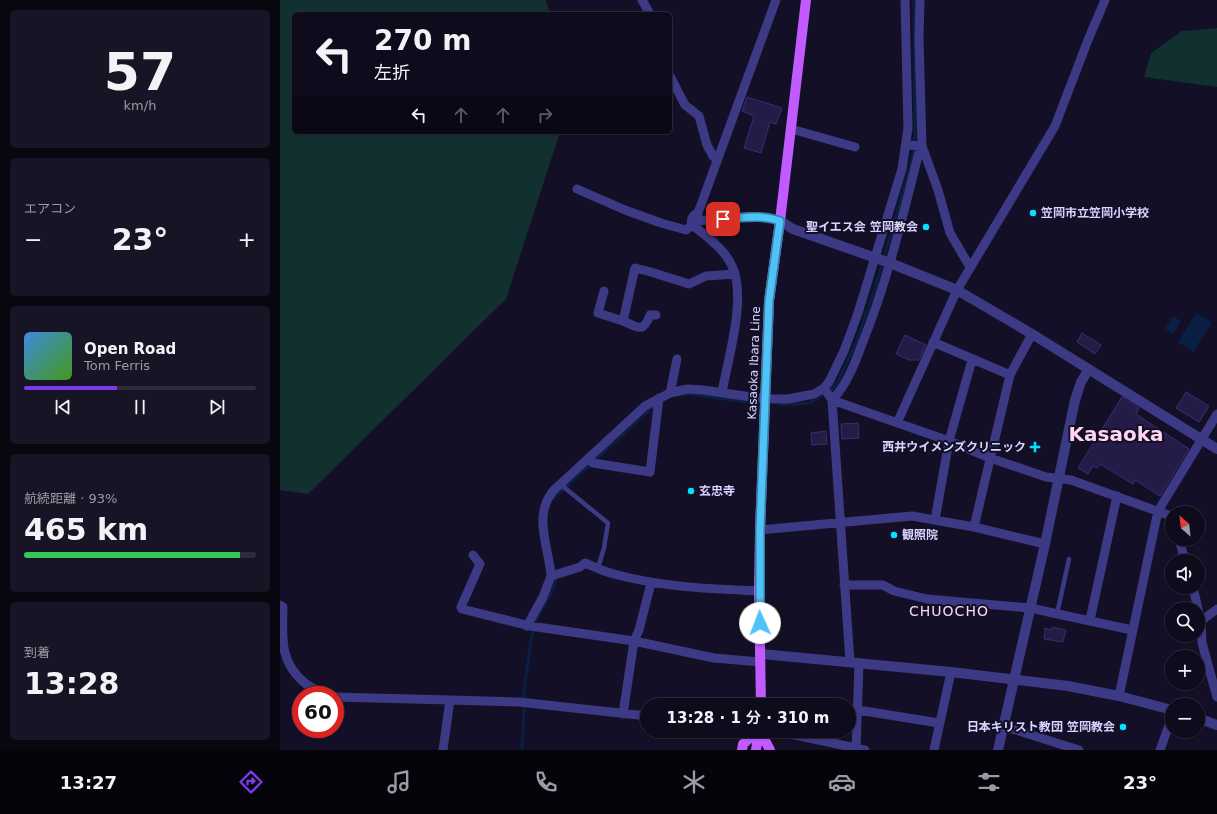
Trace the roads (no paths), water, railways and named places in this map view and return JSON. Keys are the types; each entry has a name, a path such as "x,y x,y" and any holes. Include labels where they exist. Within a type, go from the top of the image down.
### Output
{"main road":[{"name":"Kasaoka Ibara Line","path":"761,698 759,591 760,530 769,301 806,0"},
{"path":"742,750 743,744 750,738"},
{"path":"756,750 758,738"},
{"path":"764,738 770,750"}],"street":[{"path":"642,0 649,12"},
{"path":"577,190 618,208 686,230 696,222 717,160 776,0"},
{"path":"808,738 859,749 855,663 844,585 840,523 827,393 829,382 851,353 865,316 899,203 902,170 914,145 915,89 913,38 905,0"},
{"path":"532,626 543,596 554,575 542,519 546,500 549,495 562,486 646,406 658,404 670,393 688,389 722,392 765,399 788,399 814,394 839,392 851,353 865,316 899,203 918,156 908,128 915,89 913,38 920,0"},
{"path":"897,423 956,290 1055,126 1105,0"},
{"path":"672,80 685,105 699,116 707,145 717,160"},
{"path":"791,129 855,147"},
{"path":"914,145 938,190 950,233 970,267"},
{"path":"696,222 748,217 774,219 793,228 956,290 1032,334 1217,449"},
{"path":"696,222 727,258 735,274 738,287 736,314 722,392"},
{"path":"622,321 635,268 689,284 706,276 735,274"},
{"path":"604,291 598,313 638,328 646,325 650,315 656,315"},
{"path":"974,527 1010,375 1032,334"},
{"path":"933,342 1010,375"},
{"path":"670,393 677,359"},
{"path":"935,520 949,441 972,360"},
{"path":"998,750 1045,544 1075,400 1081,382 1089,369"},
{"path":"827,393 897,423 949,441 990,458 1046,477 1071,480 1165,514"},
{"path":"590,460 650,472 658,404"},
{"path":"1119,696 1158,511 1217,414"},
{"path":"1090,620 1117,496"},
{"path":"760,530 912,516 974,527 1045,544"},
{"path":"472,556 480,564 461,608 532,626 634,641 714,658 761,658 855,663 950,672 1068,686 1119,696 1165,708"},
{"path":"554,575 580,567 585,563 612,574 651,583 759,591"},
{"path":"623,714 634,641 639,630 651,583"},
{"path":"844,585 883,585 894,591 928,599 1030,608 1132,630"},
{"path":"280,605 283,607 282,653 285,663 295,676 310,686"},
{"path":"1205,617 1217,609"},
{"path":"1202,642 1217,697"},
{"path":"934,750 950,672"},
{"path":"344,697 519,702 640,715"},
{"path":"443,750 450,700"},
{"path":"858,710 939,722"},
{"path":"1205,721 1217,725"},
{"path":"1003,726 1079,750"},
{"path":"1160,750 1165,736"}],"lane":[{"path":"562,486 608,523 604,548 598,568"},
{"path":"1057,614 1069,559"}],"water":[{"path":"1196,313 1212,322 1193,352 1178,342"},
{"path":"1173,316 1181,321 1173,334 1165,329"}],"waterway":[{"path":"780,405 810,403 832,389 837,383 854,348 875,289 912,160 915,135 914,0"},
{"path":"679,395 688,394 746,402"},
{"path":"553,499 655,405"},
{"path":"522,750 524,710 523,697 532,634 537,618 556,581 555,576"}],"place":[{"name":"笠岡市立笠岡小学校","path":"1033,213"},
{"name":"聖イエス会 笠岡教会","path":"926,227"},
{"name":"西井ウイメンズクリニック","path":"1035,447"},
{"name":"玄忠寺","path":"691,491"},
{"name":"観照院","path":"894,535"},
{"name":"日本キリスト教団 笠岡教会","path":"1123,727"}],"district":[{"name":"Kasaoka","path":"1116,434"},
{"name":"CHUOCHO","path":"949,611"}]}
